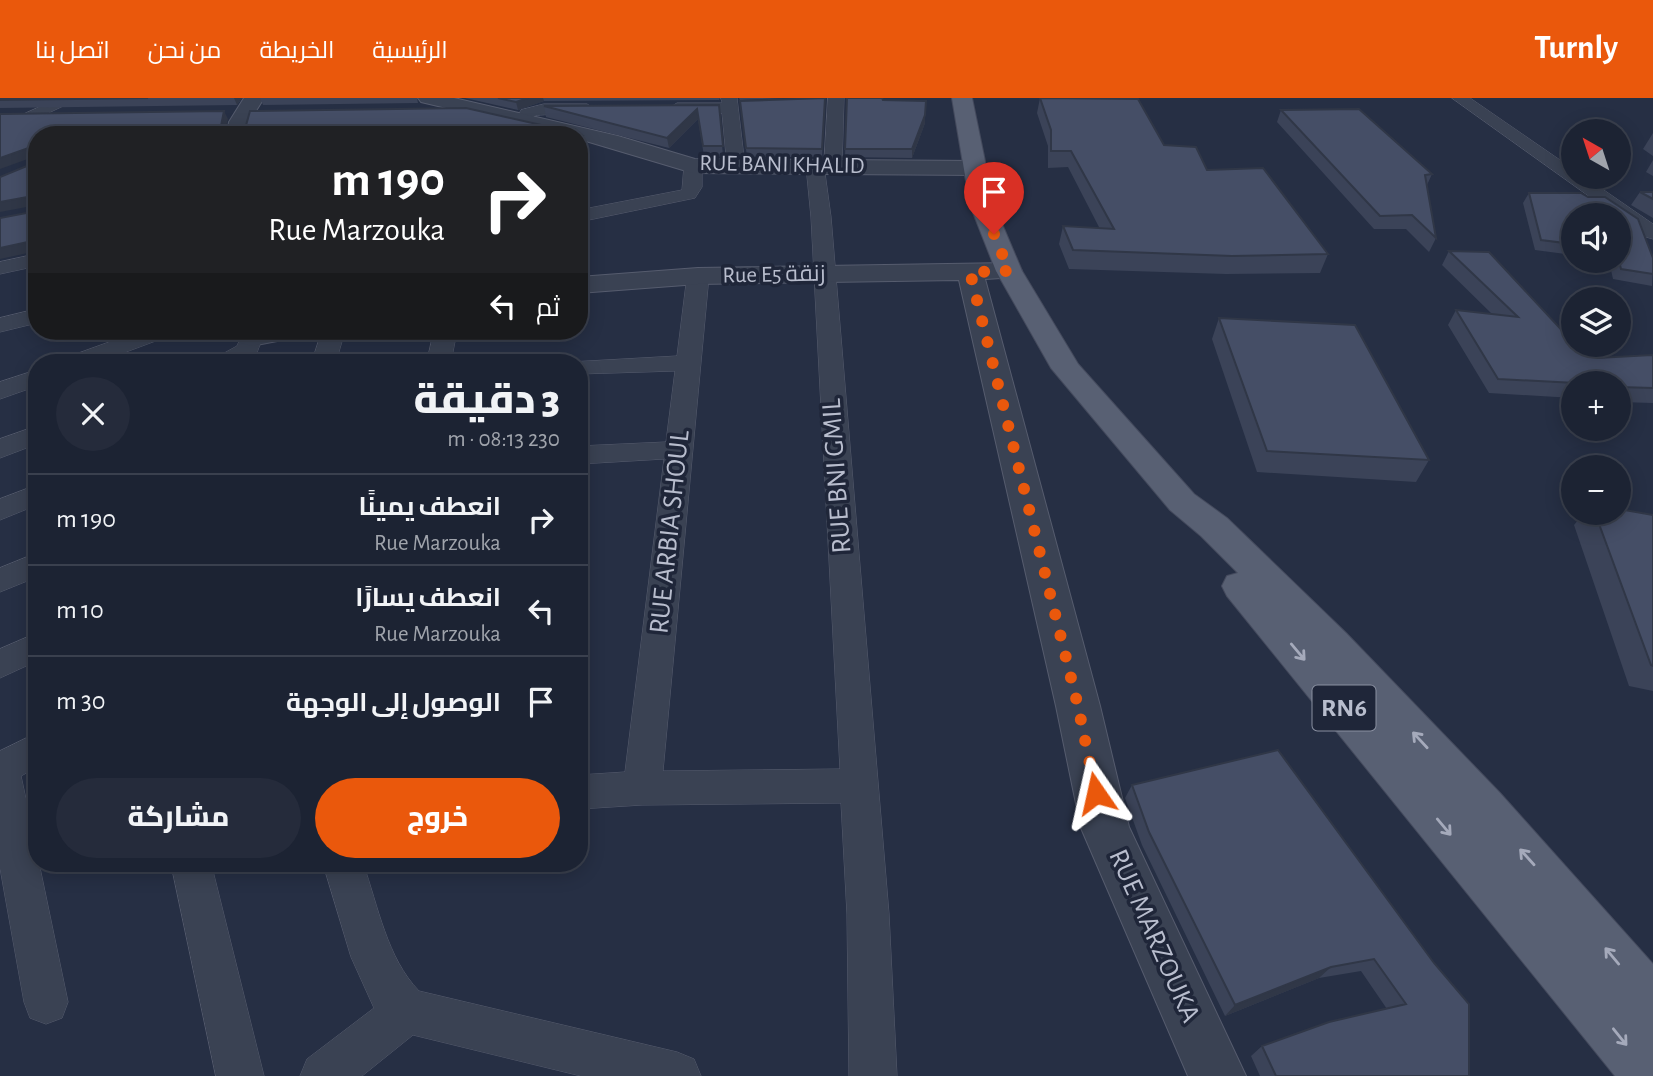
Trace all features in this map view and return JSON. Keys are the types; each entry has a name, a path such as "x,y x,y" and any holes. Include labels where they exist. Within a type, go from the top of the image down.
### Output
{"main road":[{"name":"RUE MARZOUKA","path":"962,98 977,168 989,271"},
{"name":"RN6","path":"989,271 1066,368 1182,502 1214,527 1332,644 1571,907 1653,1005"},
{"name":"RN6","path":"1182,502 1194,532 1652,1076"}],"street":[{"path":"0,131 72,98"},
{"name":"RUE BNI GMIL","path":"836,98 824,166 821,217 868,914 873,1076"},
{"path":"1460,98 1653,233"},
{"name":"RUE BANI KHALID","path":"427,101 479,110 519,126"},
{"path":"664,108 730,103 736,166"},
{"path":"238,126 243,109 270,114"},
{"path":"521,126 527,113 537,110 598,109"},
{"path":"0,115 78,115"},
{"name":"RUE BANI KHALID","path":"588,135 647,150 693,166 977,168"},
{"path":"588,214 688,194 693,187 693,166"},
{"path":"0,268 28,262"},
{"name":"Rue E5 زنقة","path":"588,284 698,276 989,271"},
{"name":"RUE MARZOUKA","path":"989,271 1105,828 1217,1076"},
{"name":"RUE ARBIA SHOUL","path":"642,788 698,276"},
{"path":"0,325 28,318"},
{"path":"99,354 137,340"},
{"path":"234,354 249,340"},
{"path":"588,367 688,363"},
{"path":"0,391 28,380"},
{"path":"0,449 28,438"},
{"path":"588,455 680,450"},
{"path":"0,510 28,498"},
{"path":"0,581 28,568"},
{"path":"0,665 28,651"},
{"path":"28,754 0,769 46,1002"},
{"path":"588,791 642,788 858,786"},
{"path":"193,872 240,1076"},
{"path":"346,872 373,957 387,989 407,1011 677,1076"},
{"path":"324,1076 407,1011"}],"building":[{"path":"0,98 148,98 0,100"},
{"path":"498,98 528,98 516,102"},
{"path":"825,98 822,149 746,148 740,101"},
{"path":"847,98 926,101 925,115 912,149 845,149"},
{"path":"1040,98 1138,99 1164,145 1196,147 1207,170 1263,168 1328,254 1232,256 1073,250 1063,226 1114,229 1071,151 1051,151 1051,130"},
{"path":"719,105 723,146 703,146 697,109 667,138 544,106"},
{"path":"466,108 546,126 246,126 250,111"},
{"path":"1359,109 1432,174 1425,175 1436,238 1412,215 1380,216 1281,110"},
{"path":"224,111 221,126 28,126 28,148 0,158 0,114"},
{"path":"28,165 28,197 0,202 0,177"},
{"path":"1640,192 1653,192 1653,199"},
{"path":"1529,193 1581,193 1588,197 1605,197 1614,203 1561,203 1561,242 1541,240"},
{"path":"28,213 28,242 0,248 0,218"},
{"path":"1631,214 1638,219 1653,258 1653,274 1631,271"},
{"path":"1449,251 1489,252 1561,329 1561,357 1652,355 1653,388 1631,387 1631,371 1561,371 1561,382 1498,379 1456,310 1518,317"},
{"path":"1219,318 1355,325 1429,460 1267,451"},
{"path":"1631,511 1653,515 1653,666 1599,525 1631,525"},
{"path":"1278,750 1434,963 1469,1004 1469,1076 1276,1076 1262,1046 1329,1022 1406,1004 1374,959 1331,967 1235,1005 1149,832 1132,785"}],"route":[{"path":"994,234 1009,271 970,272 1078,706 1096,793"}]}
